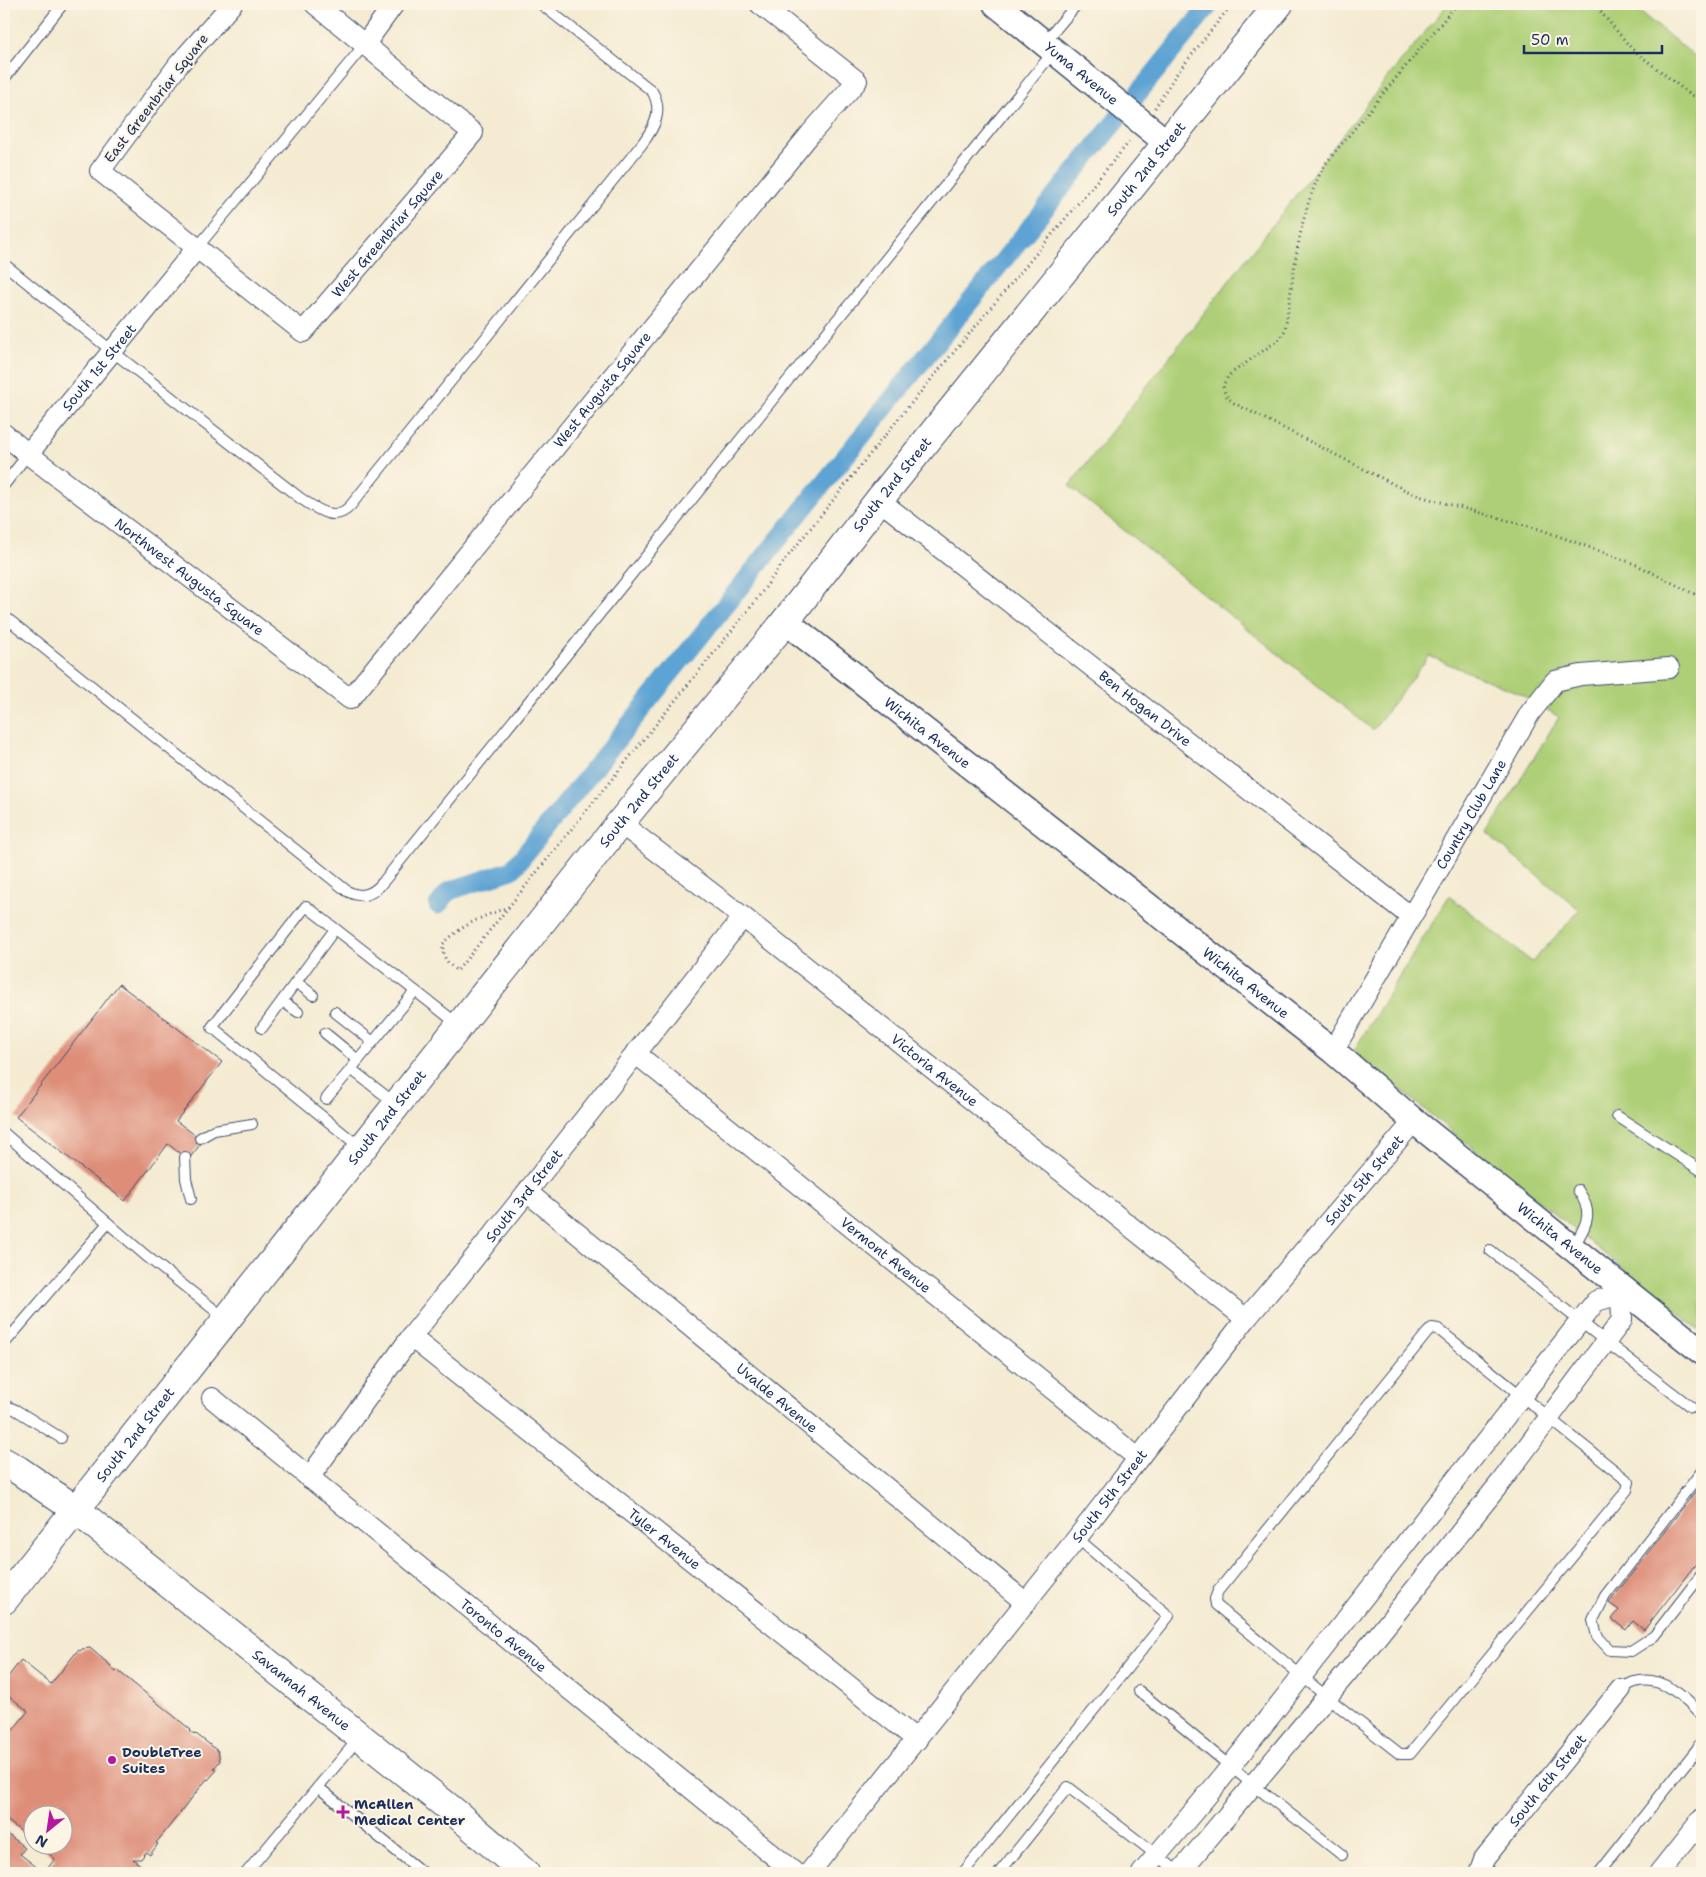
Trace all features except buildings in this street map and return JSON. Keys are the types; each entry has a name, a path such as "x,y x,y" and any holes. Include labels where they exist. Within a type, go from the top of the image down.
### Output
{"main road":[{"name":"South 2nd Street","path":"4,1600 620,824 785,621 879,500 1166,142 1279,4"},
{"name":"Savannah Avenue","path":"4,1462 75,1509 458,1815 518,1871"}],"street":[{"name":"East Greenbriar Square","path":"196,249 100,171 179,64 232,4"},
{"path":"315,4 365,44 394,4"},
{"name":"West Augusta Square","path":"350,699 811,133 856,81 760,4"},
{"name":"Yuma Avenue","path":"996,4 1166,142"},
{"name":"West Greenbriar Square","path":"196,249 303,332 473,133 365,44"},
{"name":"South 1st Street","path":"28,454 196,249"},
{"name":"Northwest Augusta Square","path":"4,434 350,699"},
{"name":"Ben Hogan Drive","path":"879,500 1410,916"},
{"name":"Wichita Avenue","path":"785,621 1333,1052 1414,1121 1702,1352"},
{"name":"Country Club Lane","path":"1333,1052 1410,916 1530,713 1555,681 1581,675 1669,668"},
{"name":"Victoria Avenue","path":"620,824 743,917 1246,1319"},
{"name":"South 3rd Street","path":"309,1478 411,1337 743,917"},
{"name":"Vermont Avenue","path":"635,1053 1138,1458"},
{"name":"South 5th Street","path":"809,1873 1078,1538 1246,1319 1414,1121"},
{"name":"Uvalde Avenue","path":"527,1192 1026,1603"},
{"path":"1142,1873 1231,1767 1596,1301 1621,1294 1622,1320 1502,1482 1327,1697 1180,1873"},
{"name":"Tyler Avenue","path":"411,1337 917,1740"},
{"name":"Toronto Avenue","path":"212,1398 795,1873"},
{"name":"South 6th Street","path":"1479,1873 1484,1859 1621,1689"},
{"path":"1659,1873 1702,1820"}],"lane":[{"path":"4,78 63,4"},
{"path":"4,264 300,498 315,508 332,514 342,513 642,144 654,126 658,108 656,97 652,91 541,4"},
{"path":"4,616 346,891 354,895 370,894 377,889 396,867 1049,47 1077,4"},
{"path":"196,249 365,44"},
{"name":"South 1st Street","path":"4,485 28,454"},
{"path":"362,1149 212,1027 306,906 460,1026"},
{"path":"262,1028 335,929"},
{"path":"296,982 313,995"},
{"path":"326,1099 415,991"},
{"path":"282,1001 298,1012"},
{"path":"335,1012 373,1042"},
{"path":"325,1033 358,1060"},
{"path":"351,1069 397,1104"},
{"path":"1617,1116 1702,1171"},
{"path":"200,1138 214,1130 252,1124"},
{"path":"4,1133 145,1255 226,1320"},
{"path":"185,1158 186,1179 191,1199"},
{"path":"1573,1248 1588,1221 1586,1201 1578,1190"},
{"path":"4,1344 108,1223"},
{"path":"1490,1250 1605,1342 1691,1407"},
{"path":"1432,1328 1438,1329 1522,1396 1629,1482 1628,1490 1410,1754 1400,1754 1327,1697 1216,1605 1215,1599 1218,1591 1432,1328"},
{"path":"4,1405 16,1410 61,1438"},
{"path":"1702,1471 1605,1596 1593,1620 1596,1636 1610,1650 1631,1651 1654,1636 1702,1574"},
{"path":"963,1873 1170,1616 1078,1538"},
{"path":"1621,1689 1636,1682 1652,1681 1669,1688 1702,1716"},
{"path":"1139,1691 1342,1855"},
{"path":"246,1873 360,1737"},
{"path":"1599,1873 1697,1749 1702,1740"},
{"path":"998,1873 1068,1787 1180,1873"},
{"path":"318,1788 423,1873"}],"path":[{"path":"509,907 462,926 449,938 443,944 442,952 448,964 457,971 509,907 754,603 786,560 900,418 1141,123 1175,76 1232,4"},
{"path":"1457,4 1326,163 1316,180 1303,224 1286,330 1281,338 1230,375 1223,385 1224,392 1227,398 1234,403 1419,496 1539,529 1635,564 1702,598"},
{"path":"1594,4 1632,50 1688,93 1702,101"}],"green space":[{"path":"1448,4 1630,4 1702,62 1702,1332 1353,1052 1449,896 1532,962 1580,910 1487,834 1559,717 1521,694 1429,656 1373,730 1069,486 1385,81"}],"waterway":[{"path":"438,905 449,891 512,870 1210,4"}],"place":[{"name":"DoubleTree Suites","path":"112,1760"},
{"name":"McAllen Medical Center","path":"343,1812"}]}
